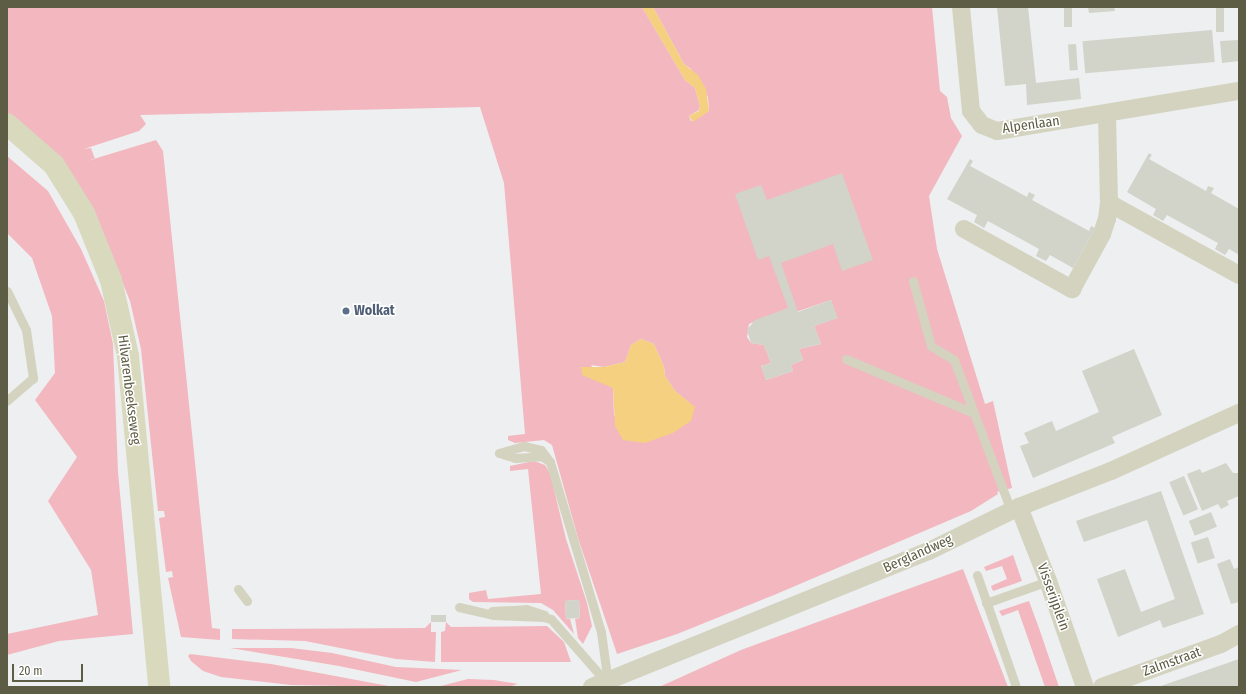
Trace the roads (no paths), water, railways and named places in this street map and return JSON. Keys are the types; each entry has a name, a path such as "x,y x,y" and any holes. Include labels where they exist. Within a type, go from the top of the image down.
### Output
{"street":[{"name":"Alpenlaan","path":"961,7 971,111 982,125 997,131 1239,91"},
{"path":"964,229 1072,289 1102,234 1109,203 1107,114"},
{"name":"Hilvarenbeekseweg","path":"7,124 54,165 84,213 111,280 128,356 159,677"},
{"path":"1109,203 1239,275"},
{"name":"Berglandweg","path":"600,685 929,551 1015,509 1111,471 1239,413"},
{"name":"Visserijplein","path":"1015,509 1048,581 1084,687"},
{"name":"Zalmstraat","path":"1102,687 1221,644 1239,634"}],"lane":[{"path":"913,281 931,346 954,360 974,413 1015,509"},
{"path":"7,291 26,330 33,378 7,401"},
{"path":"846,359 974,413"},
{"path":"499,453 524,446 541,450 550,462 601,632 600,685"},
{"path":"976,575 1016,687"},
{"path":"986,603 1048,581"},
{"path":"238,589 247,601"},
{"path":"459,607 494,615 543,617 551,619 600,685"}],"place":[{"name":"Wolkat","path":"346,311"}]}
